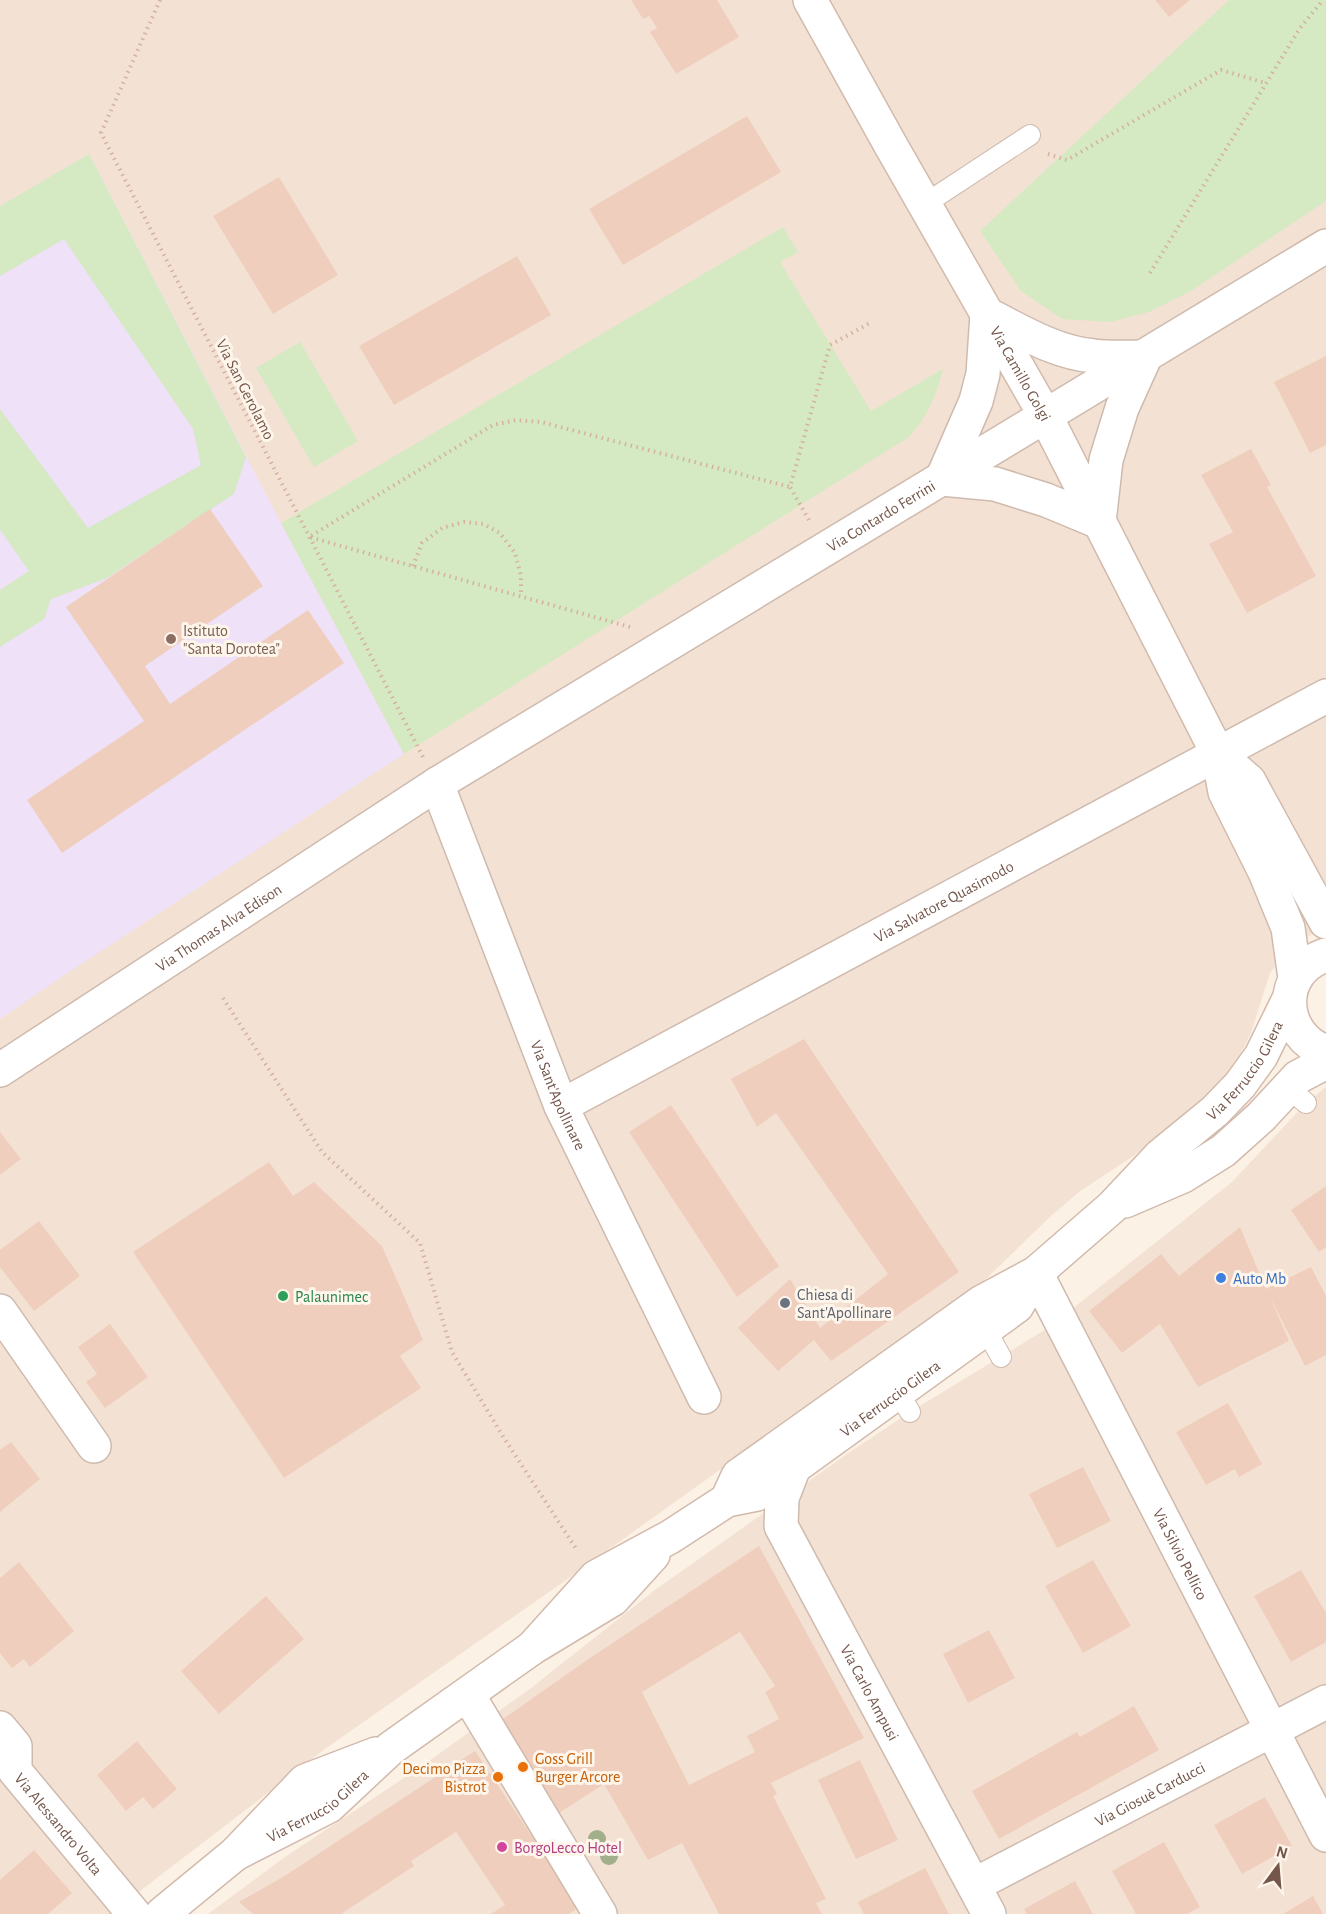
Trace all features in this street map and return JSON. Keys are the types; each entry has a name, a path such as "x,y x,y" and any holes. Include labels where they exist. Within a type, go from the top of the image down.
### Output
{"street":[{"name":"Via Camillo Golgi","path":"810,0 1046,417 1218,754"},
{"name":"Via Contardo Ferrini","path":"437,784 1326,246"},
{"path":"987,314 1031,337 1092,357 1145,357 1122,408 1106,460 1099,522 1046,500 995,483 942,479 976,401 983,375 987,314"},
{"name":"Via Salvatore Quasimodo","path":"561,1106 1326,696"},
{"path":"1218,754 1249,781 1326,922"},
{"path":"1218,754 1225,792 1265,872 1288,928 1292,990"},
{"name":"Via Thomas Alva Edison","path":"0,1070 437,784"},
{"name":"Via Sant'Apollinare","path":"437,784 561,1106 704,1397"},
{"name":"Via Ferruccio Gilera","path":"727,1500 738,1476 982,1302 1036,1273 1112,1207 1160,1156 1215,1111 1240,1085 1261,1056 1305,966 1326,955"},
{"name":"Via Ferruccio Gilera","path":"1292,990 1292,1023 1305,1041 1326,1052"},
{"name":"Via Ferruccio Gilera","path":"1112,1207 1183,1176 1223,1150 1261,1117 1297,1096 1298,1077 1326,1062"},
{"name":"Via Ferruccio Gilera","path":"532,1648 596,1577 669,1537 727,1500 757,1494 794,1467 904,1402 985,1328 1017,1306 1036,1273"},
{"name":"Via Silvio Pellico","path":"1036,1273 1326,1835"},
{"path":"0,1311 94,1446"},
{"name":"Via Carlo Ampusi","path":"794,1467 782,1498 781,1526 989,1914"},
{"name":"Via Ferruccio Gilera","path":"162,1914 236,1854 305,1781 392,1748 532,1648 613,1599 669,1537"},
{"path":"468,1695 600,1914"},
{"name":"Via Giosuè Carducci","path":"974,1885 1326,1702"},
{"name":"Via Alessandro Volta","path":"0,1728 15,1746 15,1771 134,1914"}],"lane":[{"path":"924,204 1024,139"},
{"path":"985,1328 1001,1357"}],"path":[{"name":"Via San Gerolamo","path":"160,0 101,133 437,784"},
{"path":"1150,273 1300,28 1323,0"},
{"path":"1024,139 1067,160 1221,70 1266,83"},
{"path":"790,487 830,345 870,323"},
{"path":"309,537 493,425 516,420 541,422 790,487 809,520"},
{"path":"799,525 818,514"},
{"path":"413,566 422,543 442,528 464,522 483,524 500,533 515,553 521,576 521,596"},
{"path":"309,537 630,627"},
{"path":"620,633 639,622"},
{"path":"422,755 432,749"},
{"path":"223,998 322,1152 420,1243 452,1352 545,1503 596,1577"}],"shaded area":[{"path":"0,0 1326,0 1326,927 1291,945 1270,973 1251,1033 1231,1073 1204,1102 1132,1157 1079,1192 960,1304 763,1439 325,1749 110,1914 0,1914"},
{"name":"Istituto \"Santa Dorotea\"","path":"89,154 404,754 0,1019 0,206"},
{"path":"1326,1087 1326,1914 208,1914 285,1857 419,1768 531,1688 655,1590 850,1452 910,1412 1048,1328 1232,1182 1306,1103"}],"green space":[{"path":"1229,0 1326,0 1326,201 1191,291 1149,312 1110,322 1062,319 1021,291 980,231"},
{"path":"89,154 246,457 234,494 107,578 51,599 44,619 0,647 0,590 29,571 0,530 0,409 88,528 201,465 193,429 64,239 0,276 0,206"},
{"path":"783,227 798,252 780,262 871,411 943,369 934,397 921,422 909,437 404,754 281,523"},
{"path":"300,342 358,441 314,467 256,368"}],"building":[{"path":"631,0 717,0 739,37 676,74 650,32 657,28 649,16 643,19"},
{"path":"1155,0 1190,0 1169,17"},
{"path":"747,116 781,172 623,265 589,209"},
{"path":"279,177 338,275 273,314 213,216"},
{"path":"517,256 551,315 394,405 359,346"},
{"path":"1326,356 1326,445 1310,453 1274,382"},
{"path":"1251,449 1271,485 1267,487 1316,576 1247,613 1209,544 1233,532 1201,475"},
{"path":"210,509 263,586 145,666 170,704 308,610 344,663 62,853 27,800 144,721 66,607"},
{"path":"804,1039 959,1272 831,1361 814,1340 778,1371 738,1328 790,1279 820,1328 888,1274 776,1113 757,1127 731,1079"},
{"path":"671,1105 779,1266 737,1297 629,1132"},
{"path":"0,1132 21,1159 0,1175"},
{"name":"Palaunimec","path":"269,1162 293,1196 314,1182 382,1246 423,1340 400,1356 421,1388 284,1478 133,1252"},
{"path":"1326,1186 1326,1247 1319,1252 1291,1210"},
{"path":"39,1221 80,1276 34,1311 0,1267 0,1250"},
{"path":"1240,1227 1266,1289 1311,1267 1326,1296 1326,1355 1305,1366 1270,1297 1289,1341 1198,1387 1160,1324 1122,1353 1089,1311 1161,1254 1179,1276"},
{"path":"110,1324 148,1377 105,1408 86,1382 97,1374 78,1347"},
{"path":"1228,1403 1262,1464 1239,1477 1235,1469 1206,1485 1176,1432"},
{"path":"11,1442 40,1479 0,1512 0,1450"},
{"path":"1083,1467 1111,1521 1057,1548 1029,1494"},
{"path":"759,1546 864,1738 771,1783 777,1794 773,1796 826,1899 816,1903 822,1914 719,1914 682,1843 648,1860 604,1784 553,1817 490,1728 587,1660","holes":["740,1632 775,1686 765,1692 779,1719 747,1736 755,1752 689,1785 642,1692"]},
{"path":"1093,1560 1131,1626 1083,1653 1045,1586"},
{"path":"19,1562 74,1631 30,1667 24,1659 12,1668 0,1653 0,1578"},
{"path":"1301,1570 1326,1613 1326,1642 1291,1662 1254,1596"},
{"path":"266,1596 304,1639 219,1714 181,1671"},
{"path":"989,1630 1015,1678 968,1703 943,1654"},
{"path":"1134,1706 1159,1750 999,1839 972,1791 1077,1732 1080,1737"},
{"path":"137,1741 177,1789 153,1809 143,1797 126,1811 97,1775"},
{"name":"BorgoLecco Hotel","path":"475,1751 579,1907 569,1914 491,1914 505,1905 456,1832 411,1861 414,1866 341,1914 253,1914 239,1902 283,1877"},
{"path":"860,1760 898,1840 856,1859 818,1780"},
{"path":"1265,1797 1292,1846 1242,1874 1214,1825"},
{"path":"1164,1842 1200,1907 1187,1914 1136,1914 1112,1871"},
{"path":"34,1850 72,1893 48,1914 0,1914 0,1880"},
{"path":"925,1868 949,1914 864,1914 858,1902"},
{"path":"1075,1881 1093,1914 1027,1914 1024,1909"},
{"path":"1313,1896 1323,1914 1283,1914"}],"place":[{"name":"Istituto \"Santa Dorotea\"","path":"171,639"},
{"name":"Auto Mb","path":"1221,1278"},
{"name":"Palaunimec","path":"283,1296"},
{"name":"Chiesa di Sant'Apollinare","path":"785,1303"},
{"name":"Goss Grill Burger Arcore","path":"523,1767"},
{"name":"Decimo Pizza Bistrot","path":"498,1777"},
{"name":"BorgoLecco Hotel","path":"502,1847"}]}
